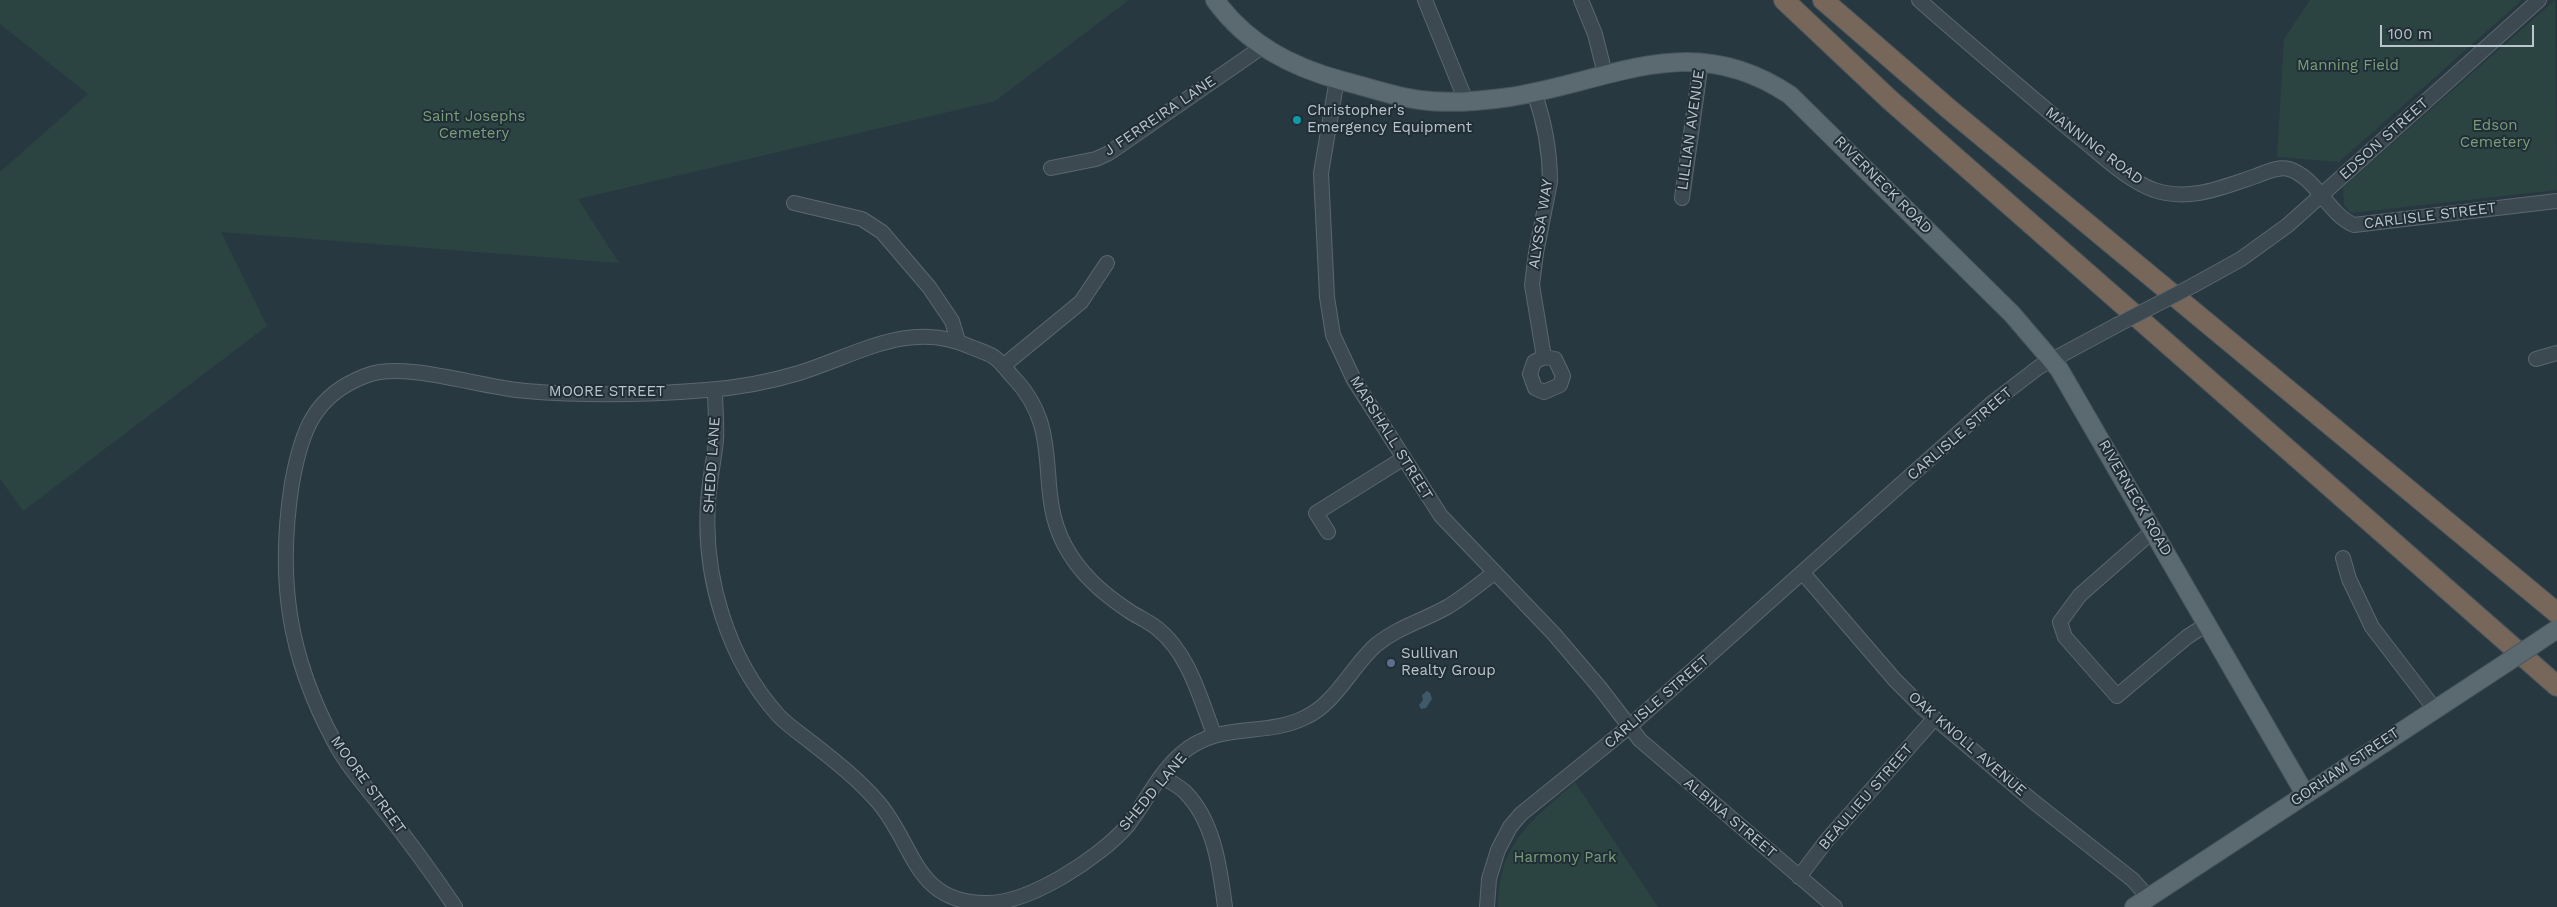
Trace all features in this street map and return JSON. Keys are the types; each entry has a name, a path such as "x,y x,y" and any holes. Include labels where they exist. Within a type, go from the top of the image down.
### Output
{"highway":[{"path":"1772,0 1890,100 2557,686"},
{"path":"1784,0 1890,100"},
{"path":"1823,0 1949,109 2557,613"}],"main road":[{"name":"RIVERNECK ROAD","path":"1215,0 1237,26 1262,47 1294,64 1337,79 1420,100 1466,101 1511,97 1649,64 1701,62 1744,70 1775,84 1790,95 2012,314 2052,360 2071,386 2304,794"},
{"name":"GORHAM STREET","path":"2141,902 2557,629"}],"street":[{"path":"1425,0 1466,101"},
{"path":"1581,0 1595,34 1605,74"},
{"name":"MANNING ROAD","path":"1919,0 1994,66 2112,163 2153,189 2171,194 2192,195 2212,191 2270,171 2285,168 2303,177 2321,197"},
{"name":"EDSON STREET","path":"2321,197 2539,0"},
{"name":"J FERREIRA LANE","path":"1050,168 1096,159 1109,153 1262,47"},
{"name":"LILLIAN AVENUE","path":"1682,198 1701,62"},
{"name":"MARSHALL STREET","path":"1337,79 1321,173 1328,310 1333,335 1342,358 1441,516 1566,649 1630,726"},
{"name":"ALYSSA WAY","path":"1534,92 1539,107 1550,168 1550,182 1536,253 1532,285 1544,357"},
{"name":"CARLISLE STREET","path":"1487,907 1493,864 1511,825 1538,798 1630,726 1977,416 2027,375 2117,324 2194,285 2258,248 2321,197 2338,216 2354,225 2557,201"},
{"path":"794,203 862,219 882,232 929,288 952,321 958,341"},
{"path":"1003,366 1081,302 1107,263"},
{"name":"MOORE STREET","path":"455,907 335,743 307,684 289,621 285,568 287,515 297,455 310,418 332,395 367,375 412,370 463,382 521,391 600,395 714,390 795,374 890,339 923,335 958,341 994,358 1023,386 1042,420 1049,464 1050,502 1062,540 1076,564 1100,591 1158,629 1177,650 1192,677 1214,734"},
{"path":"2536,359 2557,353"},
{"name":"SHEDD LANE","path":"714,390 716,439 708,504 710,565 721,611 737,654 759,692 781,718 847,770 879,804 898,830 908,853 926,880 951,898 988,904 1022,896 1059,879 1091,858 1126,828 1181,754 1214,734 1280,726 1308,717 1333,696 1357,663 1377,644 1397,630 1447,606 1495,572"},
{"path":"1328,532 1316,513 1404,458"},
{"path":"2154,530 2074,602 2060,622 2062,631 2080,656 2117,696 2187,637 2207,624"},
{"path":"2343,558 2352,585 2372,627 2434,708"},
{"name":"OAK KNOLL AVENUE","path":"1803,573 1895,680 1934,719 2034,802 2134,880 2141,902"},
{"name":"BEAULIEU STREET","path":"1799,877 1827,840 1934,719"},
{"name":"ALBINA STREET","path":"1630,726 1652,752 1835,907"},
{"path":"1163,777 1185,793 1206,824 1218,857 1225,907"}],"green space":[{"name":"Saint Josephs Cemetery","path":"0,0 1129,0 995,101 578,199 619,263 221,232 267,326 23,511 0,479 0,172 88,94 0,24"},
{"name":"Manning Field","path":"2310,0 2522,0 2339,162 2277,157 2284,39"},
{"name":"Edson Cemetery","path":"2555,0 2557,190 2351,213 2344,205 2343,187"},
{"name":"Harmony Park","path":"1575,782 1658,907 1498,907 1504,866 1520,835"}],"water":[{"path":"1427,691 1432,699 1426,708 1421,709 1419,705 1423,700 1422,695"}],"place":[{"name":"Christopher's Emergency Equipment","path":"1297,120"},
{"name":"Sullivan Realty Group","path":"1391,663"}]}
